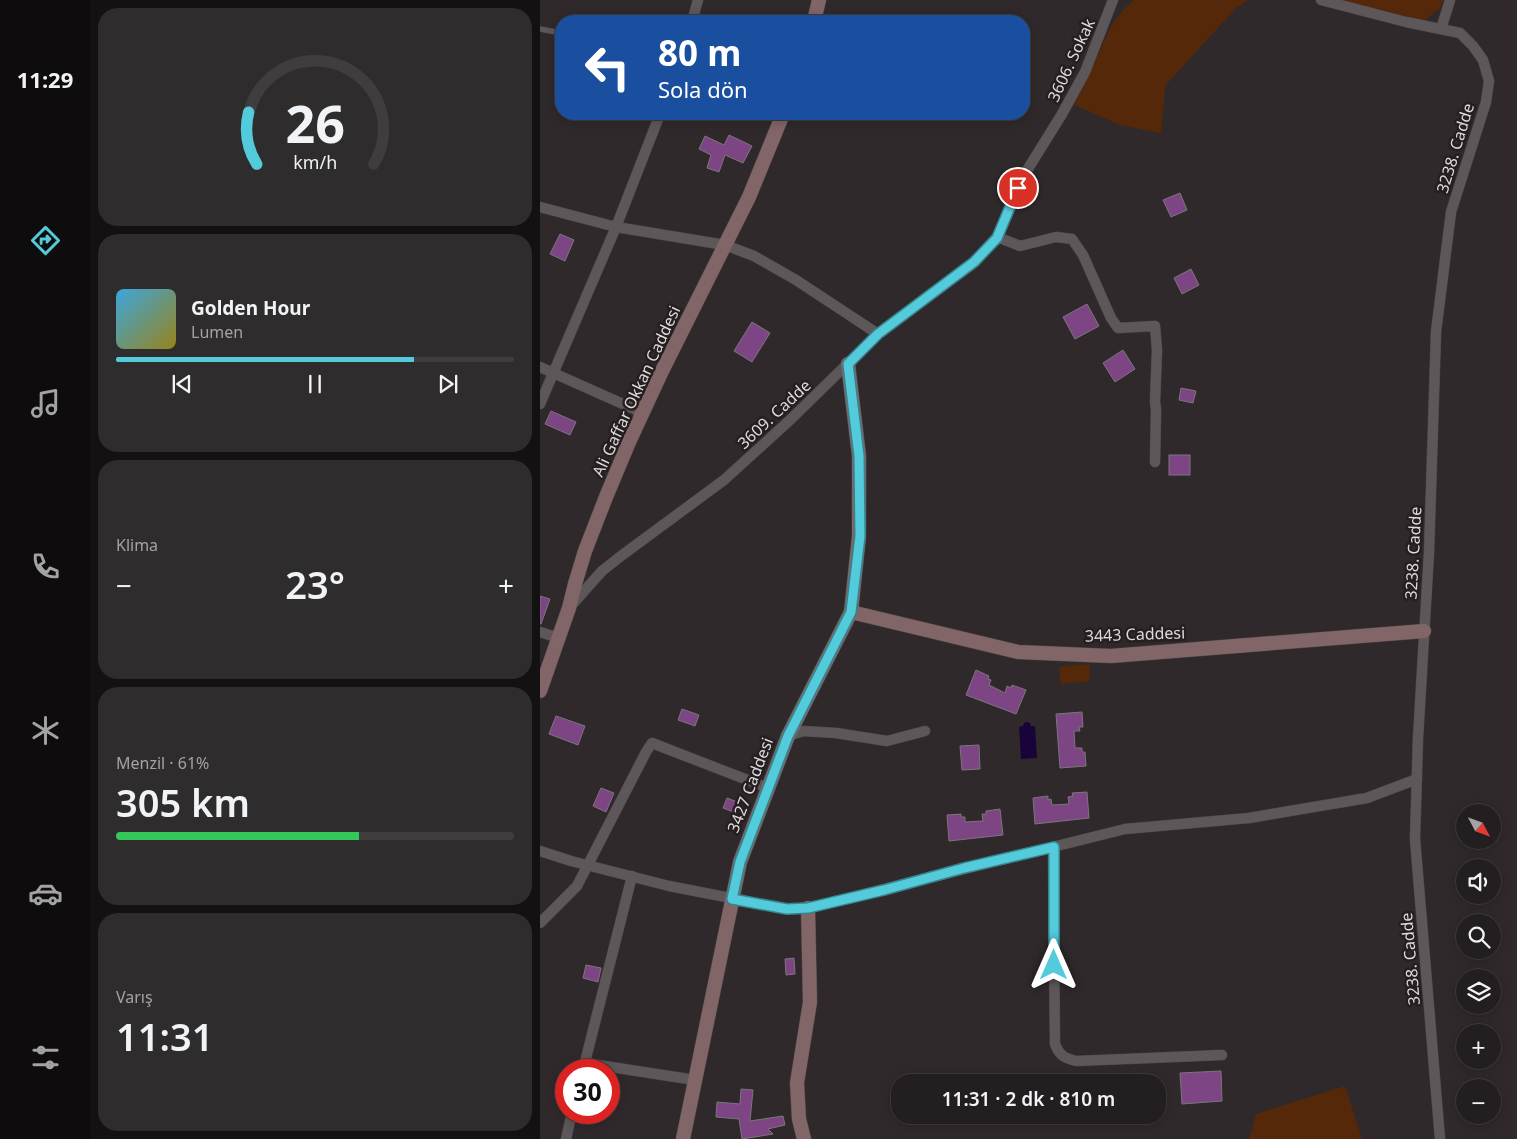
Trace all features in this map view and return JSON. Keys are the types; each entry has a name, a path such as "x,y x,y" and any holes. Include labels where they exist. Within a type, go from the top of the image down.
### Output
{"street":[{"path":"694,15 698,0"},
{"path":"815,15 819,0"},
{"name":"3606. Sokak","path":"997,238 1026,172 1062,114 1085,72 1114,0"},
{"name":"3238. Cadde","path":"1321,0 1460,33 1483,60 1489,81 1486,102 1451,212 1436,332 1430,535 1415,839 1440,1139"},
{"path":"1441,29 1450,0"},
{"path":"540,404 616,227 658,120"},
{"name":"Ali Gaffar Okkan Caddesi","path":"540,691 569,608 574,584 585,551 606,497 643,413 749,197 781,120"},
{"path":"540,207 616,227 725,244 754,256 796,280 878,334"},
{"path":"997,238 1020,246 1056,237 1072,239 1083,255 1111,318 1118,328 1155,326 1157,350 1154,402 1156,409 1155,462"},
{"name":"3609. Cadde","path":"569,608 602,571 724,480 790,420 878,334 974,262 997,238"},
{"name":"3427 Caddesi","path":"683,1139 740,862 788,736 851,612 860,536 859,456 848,364"},
{"path":"540,368 643,413"},
{"name":"3443 Caddesi","path":"851,612 1018,652 1111,656 1424,632"},
{"path":"540,632 559,638"},
{"path":"788,736 804,731 836,733 887,741 925,731"},
{"path":"540,923 578,886 652,743 768,788"},
{"path":"540,851 632,876 732,899 787,909 808,908 1125,829 1249,818 1367,798 1417,779"},
{"path":"1054,847 1055,1044 1058,1053 1067,1059 1076,1061 1222,1055"},
{"path":"586,1059 632,876"},
{"path":"804,1139 799,1119 797,1083 810,1002 808,908"},
{"path":"620,1071 695,1080"},
{"path":"566,1139 569,1124"}],"lane":[{"path":"540,29 555,32"}],"shaded area":[{"path":"1135,0 1248,0 1236,8 1165,86 1161,133 1120,125 1074,105 1116,19"},
{"path":"1339,0 1443,0 1440,8 1424,21"},
{"path":"1089,664 1090,681 1061,684 1059,667"},
{"path":"1027,722 1031,726 1035,726 1037,758 1021,759 1019,727"},
{"path":"1345,1086 1362,1139 1249,1139 1256,1114"}],"building":[{"path":"729,135 752,146 743,163 725,155 719,172 707,168 711,155 699,149 705,136 724,145"},
{"path":"1180,193 1187,210 1171,217 1163,200"},
{"path":"560,234 574,240 565,261 550,254"},
{"path":"1191,269 1199,285 1182,294 1174,278"},
{"path":"1087,304 1099,326 1075,339 1063,317"},
{"path":"752,322 770,333 752,362 734,351"},
{"path":"1123,350 1135,369 1115,382 1103,363"},
{"path":"1181,388 1196,391 1193,403 1179,400"},
{"path":"551,411 576,422 570,435 545,424"},
{"path":"1169,455 1190,455 1190,475 1169,475"},
{"path":"540,596 550,599 541,624 540,624"},
{"path":"976,670 989,676 988,679 991,680 989,685 1005,693 1007,686 1011,688 1012,685 1026,690 1016,714 966,695"},
{"path":"682,709 699,715 695,726 678,720"},
{"path":"1082,712 1083,727 1079,727 1080,731 1074,731 1075,748 1082,748 1082,752 1085,752 1086,766 1060,768 1056,714"},
{"path":"556,716 585,726 578,745 549,734"},
{"path":"979,745 980,769 962,770 960,746"},
{"path":"601,788 614,793 606,812 593,806"},
{"path":"1087,792 1089,818 1035,824 1033,798 1048,796 1048,800 1051,799 1052,805 1069,804 1068,797 1073,796 1072,793"},
{"path":"727,798 740,803 736,813 723,808"},
{"path":"1000,809 1003,835 949,841 947,815 961,814 961,817 965,817 965,822 983,821 982,814 986,814 986,811"},
{"path":"794,958 795,974 786,975 785,959"},
{"path":"586,965 601,968 598,982 583,978"},
{"path":"1221,1071 1222,1101 1182,1104 1180,1073"},
{"path":"741,1089 753,1090 750,1121 783,1116 785,1125 768,1129 773,1134 742,1139 739,1119 716,1117 717,1102 740,1104"}],"route":[{"path":"1018,188 997,238 974,262 878,334 848,364 859,456 860,536 851,612 788,736 740,862 732,899 787,909 808,908 1054,847 1054,965"}]}
